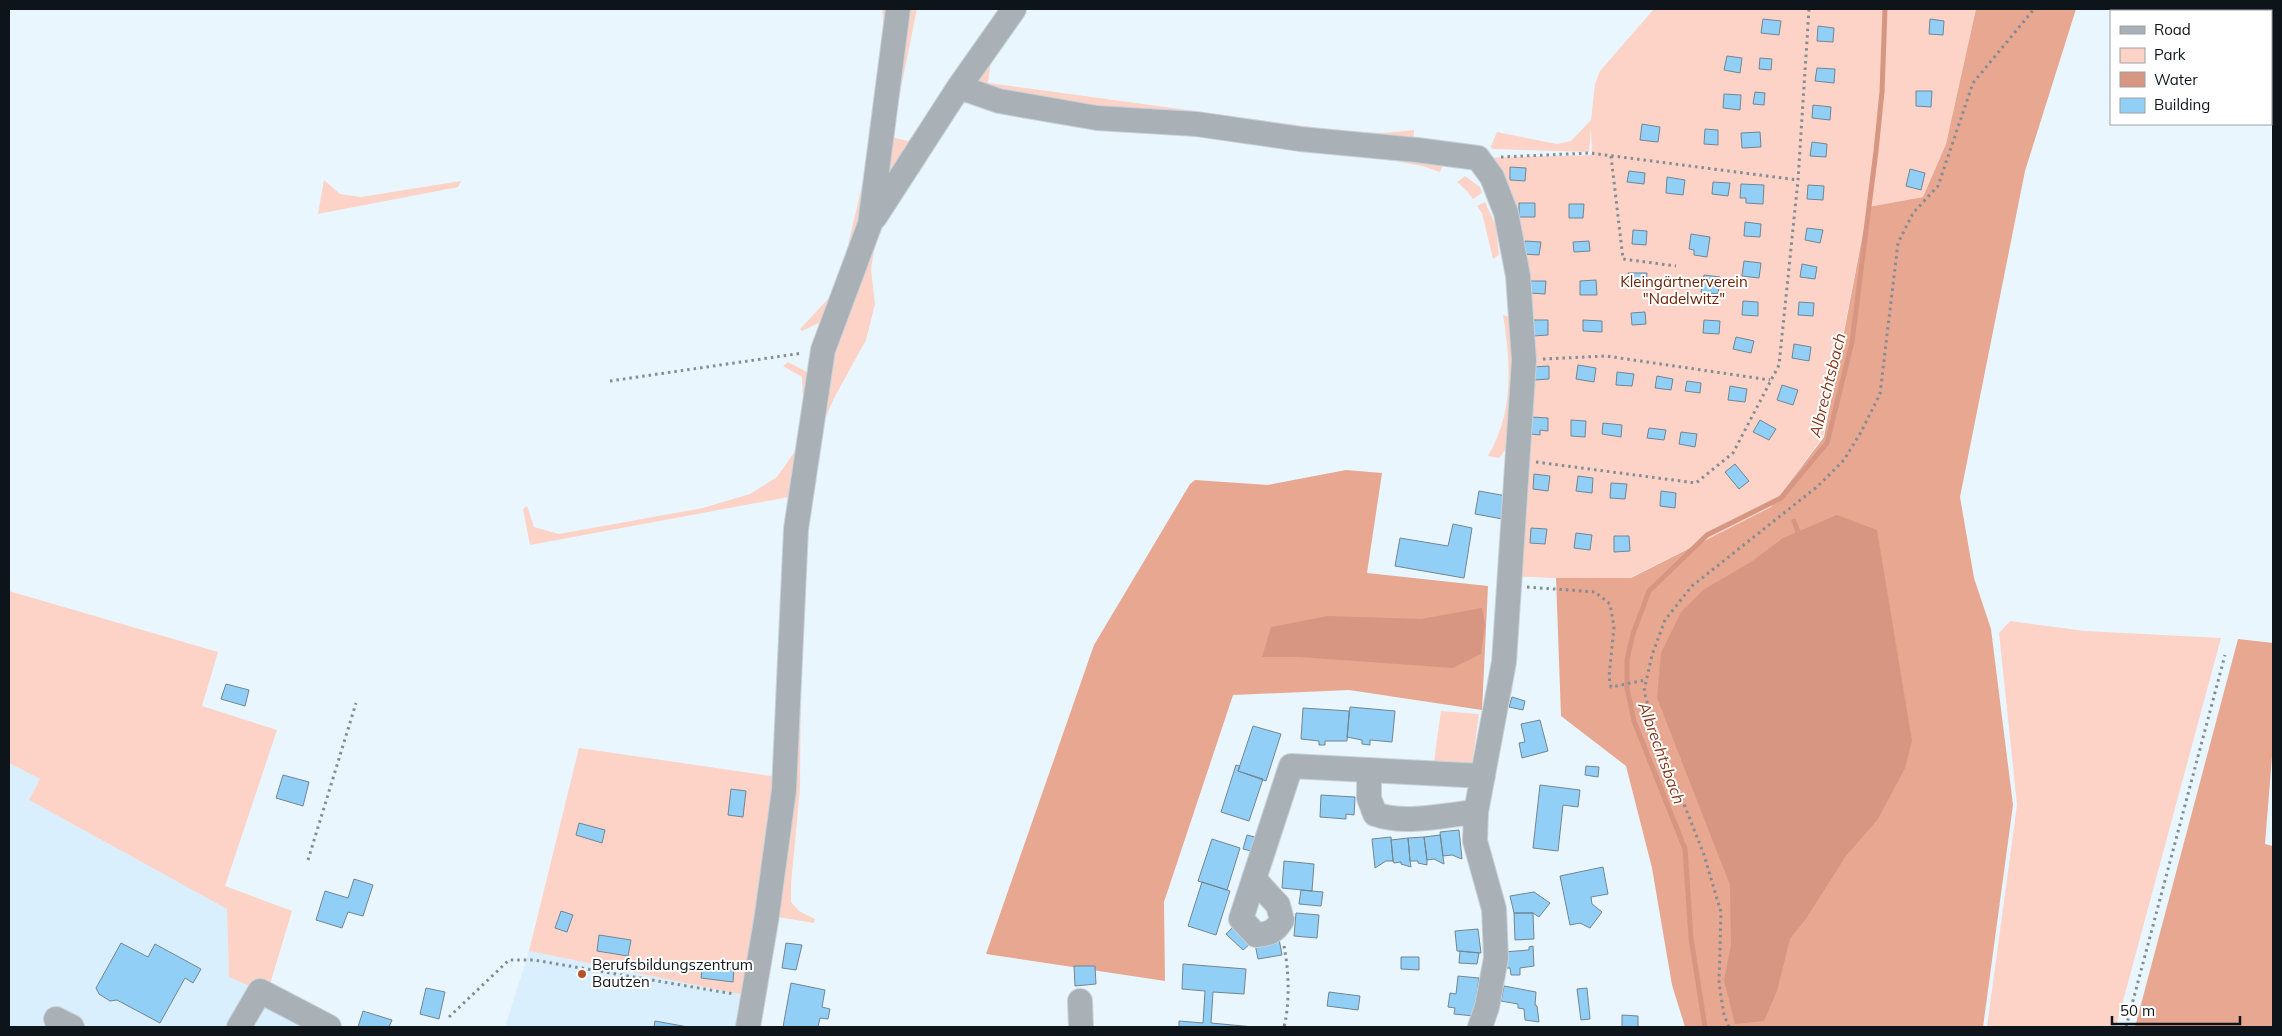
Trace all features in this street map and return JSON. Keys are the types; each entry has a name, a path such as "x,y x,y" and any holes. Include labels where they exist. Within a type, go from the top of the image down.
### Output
{"street":[{"path":"870,224 898,9"},
{"path":"748,1027 767,915 785,778 796,529 823,350 870,224 1014,9"},
{"path":"960,87 999,101 1097,118 1196,124 1300,140 1418,150 1478,158 1492,177 1506,213 1518,276 1524,360 1504,662 1476,812 1475,841 1494,909 1496,958 1487,1007 1480,1027"},
{"path":"1254,879 1278,905 1282,920 1276,930 1266,934 1256,935 1241,919 1254,879 1291,766 1483,776"},
{"path":"1369,770 1369,798 1375,814 1388,818 1404,819 1476,812"},
{"path":"239,1027 260,991 329,1027"},
{"path":"1080,1001 1081,1027"}],"path":[{"path":"1518,459 1696,483 1733,453 1770,380 1780,366 1798,180 1809,9"},
{"path":"1728,1027 1724,1015 1720,982 1721,912 1704,855 1655,730 1644,690 1652,655 1665,620 1692,586 1818,486 1844,460 1862,432 1880,394 1898,243 1913,213 1938,186 1973,82 2034,9"},
{"path":"1478,158 1590,153 1798,180"},
{"path":"1611,156 1623,259 1676,266"},
{"path":"610,381 823,350"},
{"path":"1524,360 1606,356 1770,380"},
{"path":"1508,586 1596,592 1610,604 1614,627 1609,676 1611,687 1646,680"},
{"path":"2126,1027 2225,655"},
{"path":"308,860 356,703"},
{"path":"1276,930 1282,940 1286,963 1287,1017 1284,1027"},
{"path":"449,1017 509,960 534,960 754,997"}],"shaded area":[{"path":"1976,9 2076,9 2025,171 1960,497 1974,578 1991,629 2013,805 1983,1027 1685,1027 1672,985 1652,868 1626,766 1561,716 1556,578 1631,578 1771,507 1824,437 1868,207 1923,197 1946,144"},
{"path":"1346,470 1382,473 1367,573 1488,586 1482,710 1349,690 1233,695 1164,902 1165,981 986,954 1094,645 1190,484 1195,480 1268,485"},
{"path":"2238,639 2273,643 2273,744 2265,844 2273,846 2273,1027 2135,1027"},
{"path":"9,763 40,779 29,800 227,909 229,977 329,1027 9,1027"},
{"name":"Berufsbildungszentrum Bautzen","path":"529,951 754,997 747,1027 505,1027"}],"green space":[{"path":"882,9 892,9 865,214 823,321 802,331 800,329 830,297 845,258 873,139 884,28"},
{"path":"904,9 917,9 891,137 908,141 999,9 1005,9 888,181 881,179"},
{"name":"Kleingärtnerverein \"Nadelwitz\"","path":"1654,9 1976,9 1946,144 1923,197 1868,207 1823,437 1771,507 1630,578 1509,576 1518,276 1478,158 1592,155 1591,128 1589,152 1492,149 1491,146 1497,132 1557,144 1571,141 1591,120 1595,84 1600,71"},
{"path":"991,61 988,83 1341,131 1384,133 1414,130 1413,143 1076,108 979,91 975,75"},
{"path":"962,97 1104,120 1200,128 1310,143 1393,150 1394,153 1443,165 1440,172 1423,166 1372,157 1057,119 984,104 966,103 955,109 926,147 891,206 875,243 871,270 875,304 866,340 834,398 816,440 809,498 801,661 800,789 791,884 791,902 799,911 815,919 814,923 772,916 788,790 803,504 819,391 832,337 846,296 881,214 950,107 956,100"},
{"path":"1465,176 1480,187 1482,193 1473,199 1457,182"},
{"path":"324,180 340,194 361,197 461,181 458,187 318,214"},
{"path":"1485,202 1496,226 1499,255 1493,259 1482,213 1477,206"},
{"path":"1503,315 1510,317 1516,323 1508,447 1499,458 1488,456 1502,422 1508,387 1508,352"},
{"path":"788,362 807,372 810,387 794,496 530,545 523,509 527,506 534,527 559,534 703,508 750,494 777,477 796,450 803,398 802,377 783,366"},
{"path":"9,591 218,652 202,706 277,730 225,886 292,911 267,994 229,977 227,909 29,800 40,779 9,763"},
{"path":"2010,621 2085,631 2221,638 2116,1027 1987,1027 2017,805 1999,633"},
{"path":"1441,711 1479,714 1471,773 1433,769"},
{"path":"579,748 785,778 754,997 529,951"}],"water":[{"path":"1837,515 1877,530 1912,741 1905,768 1878,819 1846,856 1805,920 1790,939 1777,991 1764,1021 1735,1024 1724,980 1731,945 1730,885 1657,698 1661,653 1681,612 1703,590 1751,562 1783,538"},
{"path":"1482,608 1485,625 1481,654 1453,668 1299,657 1262,657 1271,627 1328,616 1421,619"}],"building":[{"path":"1763,19 1781,21 1779,35 1761,33"},
{"path":"1930,19 1944,21 1943,35 1929,34"},
{"path":"1818,26 1834,28 1833,42 1817,41"},
{"path":"1727,56 1742,58 1740,73 1724,70"},
{"path":"1760,58 1772,59 1771,70 1759,69"},
{"path":"1817,68 1835,69 1834,83 1815,81"},
{"path":"1916,91 1932,91 1931,107 1916,106"},
{"path":"1755,92 1765,93 1764,105 1753,104"},
{"path":"1724,94 1741,95 1740,110 1723,108"},
{"path":"1813,105 1831,107 1830,120 1812,118"},
{"path":"1642,124 1660,127 1658,142 1640,140"},
{"path":"1705,129 1718,130 1718,145 1704,144"},
{"path":"1760,132 1761,147 1742,148 1741,133"},
{"path":"1812,142 1827,144 1826,157 1810,156"},
{"path":"1510,167 1526,168 1525,181 1510,180"},
{"path":"1910,169 1925,173 1921,190 1906,186"},
{"path":"1629,171 1645,173 1644,184 1627,182"},
{"path":"1667,177 1685,180 1683,195 1666,193"},
{"path":"1713,182 1730,183 1728,196 1712,194"},
{"path":"1741,184 1764,185 1763,204 1746,203 1746,198 1740,198"},
{"path":"1808,185 1824,186 1823,200 1807,199"},
{"path":"1519,203 1535,203 1535,217 1519,217"},
{"path":"1569,204 1584,204 1583,218 1569,218"},
{"path":"1745,222 1761,224 1760,237 1744,236"},
{"path":"1807,228 1823,230 1820,243 1805,240"},
{"path":"1633,230 1647,231 1646,245 1632,244"},
{"path":"1691,234 1710,237 1707,257 1694,255 1694,250 1689,249"},
{"path":"1525,241 1541,242 1539,255 1523,254"},
{"path":"1589,241 1590,251 1574,252 1573,242"},
{"path":"1744,261 1761,263 1759,278 1742,276"},
{"path":"1802,264 1817,267 1815,279 1800,277"},
{"path":"1628,273 1647,273 1646,287 1628,286"},
{"path":"1704,275 1720,277 1718,294 1701,292"},
{"path":"1596,280 1597,295 1580,295 1580,281"},
{"path":"1530,281 1546,281 1545,294 1530,293"},
{"path":"1743,301 1758,302 1758,316 1742,315"},
{"path":"1799,302 1814,303 1813,316 1798,315"},
{"path":"1645,312 1646,324 1632,325 1631,313"},
{"path":"1533,320 1548,320 1548,335 1533,336"},
{"path":"1583,320 1602,321 1602,332 1583,331"},
{"path":"1704,320 1720,321 1719,334 1703,333"},
{"path":"1736,337 1754,341 1751,353 1733,349"},
{"path":"1794,344 1811,347 1809,361 1792,358"},
{"path":"1578,365 1596,368 1594,382 1576,379"},
{"path":"1549,366 1549,379 1534,380 1533,367"},
{"path":"1617,372 1634,374 1632,386 1616,385"},
{"path":"1657,376 1673,379 1671,390 1655,388"},
{"path":"1687,381 1701,383 1700,393 1685,391"},
{"path":"1782,385 1798,390 1793,405 1777,400"},
{"path":"1730,386 1747,389 1745,402 1728,400"},
{"path":"1532,417 1548,418 1548,431 1540,430 1540,435 1530,434"},
{"path":"1571,420 1586,421 1585,437 1571,436"},
{"path":"1760,420 1776,429 1769,440 1753,432"},
{"path":"1603,423 1622,425 1621,437 1602,434"},
{"path":"1649,428 1666,430 1664,440 1647,438"},
{"path":"1681,432 1697,434 1695,447 1679,444"},
{"path":"1735,464 1749,481 1739,489 1725,472"},
{"path":"1534,474 1550,476 1548,491 1533,489"},
{"path":"1578,476 1593,478 1592,493 1576,491"},
{"path":"1611,483 1627,484 1625,499 1610,498"},
{"path":"1479,491 1512,497 1508,520 1475,514"},
{"path":"1661,491 1676,493 1675,508 1660,506"},
{"path":"1453,524 1472,528 1464,578 1395,566 1400,538 1448,546"},
{"path":"1531,528 1547,529 1545,544 1530,543"},
{"path":"1576,533 1592,535 1590,550 1574,548"},
{"path":"1614,536 1629,536 1630,551 1614,552"},
{"path":"226,684 249,690 245,706 221,699"},
{"path":"1512,697 1525,701 1523,710 1509,707"},
{"path":"1350,707 1395,711 1392,742 1370,740 1370,745 1362,744 1362,740 1347,737"},
{"path":"1303,708 1349,711 1347,741 1325,741 1325,745 1319,745 1319,741 1301,739"},
{"path":"1540,720 1548,751 1522,758 1519,743 1525,742 1521,724"},
{"path":"1253,726 1281,734 1266,781 1238,771"},
{"path":"1236,765 1240,766 1238,771 1263,779 1249,821 1221,812"},
{"path":"1586,766 1599,767 1598,777 1585,775"},
{"path":"283,775 309,782 303,806 276,798"},
{"path":"1540,785 1580,790 1578,807 1563,805 1558,851 1533,848"},
{"path":"731,789 746,791 743,817 728,815"},
{"path":"1321,795 1355,797 1354,815 1346,814 1346,819 1320,817"},
{"path":"579,823 605,830 602,843 576,835"},
{"path":"1459,830 1462,859 1452,855 1443,856 1440,832"},
{"path":"1247,835 1258,838 1255,852 1243,849"},
{"path":"1440,835 1444,864 1434,859 1427,860 1424,837"},
{"path":"1391,837 1393,861 1386,861 1375,868 1372,839"},
{"path":"1424,837 1427,865 1418,863 1418,861 1410,861 1408,838"},
{"path":"1408,838 1411,867 1401,864 1401,862 1394,863 1393,861 1391,840"},
{"path":"1212,839 1240,848 1227,890 1198,881"},
{"path":"1284,861 1314,864 1312,891 1282,888"},
{"path":"1603,867 1608,894 1591,897 1592,904 1602,912 1590,928 1580,923 1570,925 1560,876"},
{"path":"354,879 373,885 363,916 348,912 342,928 316,920 325,891 348,898"},
{"path":"1202,882 1230,891 1216,935 1188,926"},
{"path":"1301,890 1323,892 1321,906 1299,904"},
{"path":"1534,892 1550,903 1539,917 1533,913 1514,913 1510,896"},
{"path":"561,911 573,915 567,932 555,928"},
{"path":"1296,913 1319,915 1317,938 1294,936"},
{"path":"1514,913 1533,913 1534,939 1515,940"},
{"path":"1234,926 1251,943 1243,950 1226,934"},
{"path":"1478,929 1481,953 1457,951 1455,931"},
{"path":"599,935 631,940 628,956 597,951"},
{"path":"1279,939 1282,955 1258,959 1255,944"},
{"path":"121,943 148,957 155,944 201,969 193,983 185,978 160,1023 117,1000 110,1001 99,994 96,988"},
{"path":"786,943 802,945 796,970 782,968"},
{"path":"1533,946 1534,966 1520,968 1520,975 1511,975 1510,968 1504,968 1504,952 1529,950 1529,947"},
{"path":"1460,951 1479,953 1477,964 1459,963"},
{"path":"1401,957 1419,957 1419,970 1401,969"},
{"path":"703,963 734,968 733,982 701,978"},
{"path":"1183,964 1246,969 1244,994 1213,992 1211,1023 1254,1027 1179,1027 1179,1021 1203,1023 1205,991 1182,989"},
{"path":"1074,966 1095,966 1096,984 1075,986"},
{"path":"1458,976 1479,978 1474,1016 1454,1014 1455,1008 1448,1007 1450,993 1456,994"},
{"path":"791,983 825,990 822,1007 830,1009 828,1019 820,1018 818,1027 783,1027"},
{"path":"1504,986 1536,992 1535,1005 1537,1006 1539,1022 1525,1020 1524,1009 1518,1008 1518,1004 1501,1001"},
{"path":"426,988 445,992 439,1019 420,1014"},
{"path":"1587,988 1590,1019 1581,1020 1577,989"},
{"path":"1329,992 1360,996 1358,1010 1327,1006"},
{"path":"363,1011 392,1020 389,1027 358,1027"},
{"path":"1622,1015 1638,1016 1638,1027 1622,1027"},
{"path":"655,1021 688,1027 654,1027"}],"waterway":[{"name":"Albrechtsbach","path":"1705,1027 1691,938 1685,849 1634,721 1627,688 1627,659 1633,634 1649,591 1707,535 1781,498 1827,443 1852,342 1882,92 1885,9"},
{"path":"1794,521 1798,532"}],"place":[{"name":"Berufsbildungszentrum Bautzen","path":"582,974"}]}
